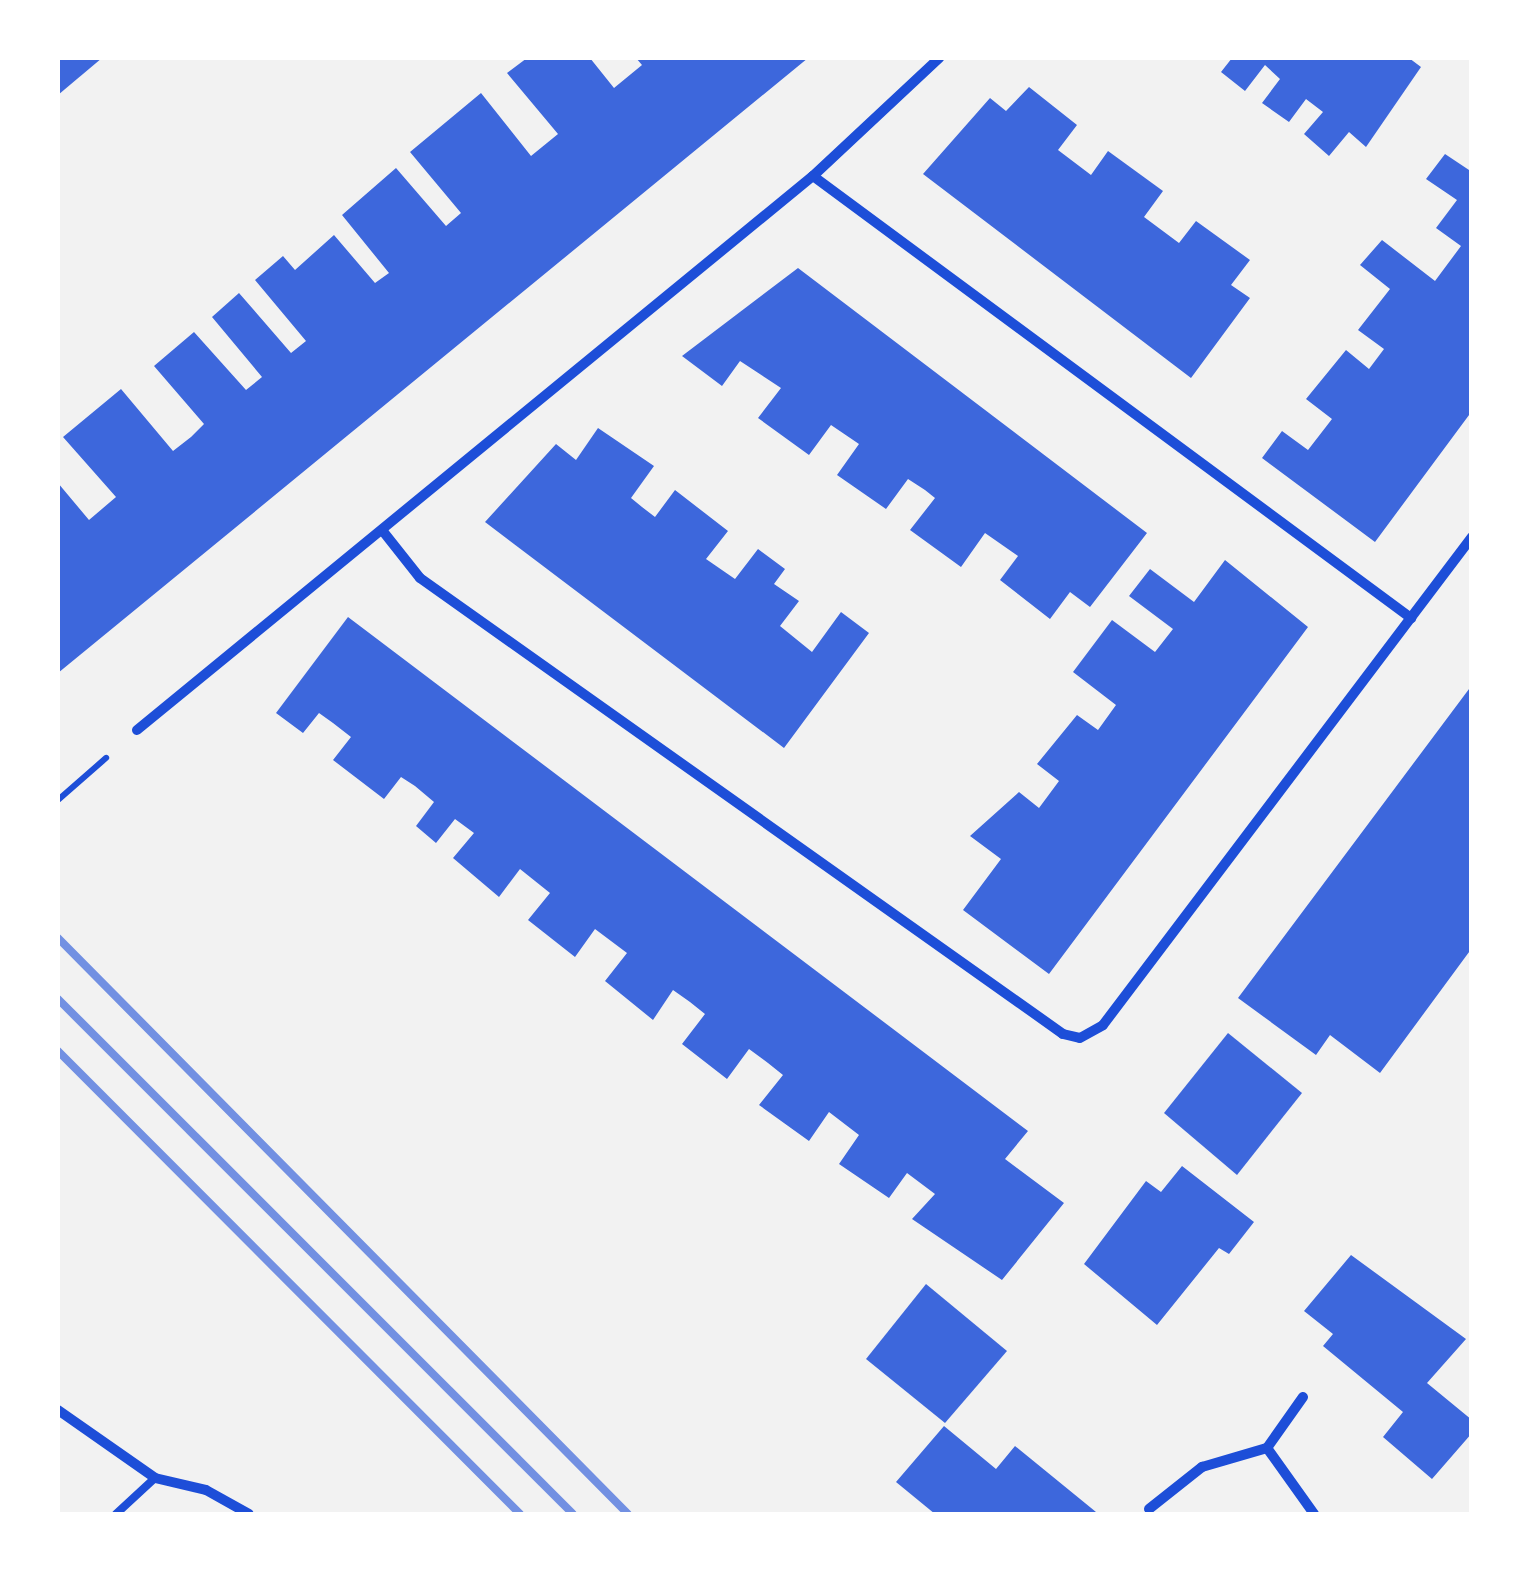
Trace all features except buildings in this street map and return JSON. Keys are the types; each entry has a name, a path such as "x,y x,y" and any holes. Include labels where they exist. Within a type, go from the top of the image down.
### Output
{"street":[{"path":"136,730 813,176 940,58"},
{"path":"813,176 1411,618"},
{"path":"382,530 420,578 1063,1034 1080,1038 1103,1025 1472,538"},
{"path":"1149,1509 1202,1466 1267,1448 1304,1397"},
{"path":"58,1410 155,1478 206,1490 250,1514"},
{"path":"1267,1448 1314,1514"}],"lane":[{"path":"116,1514 155,1478"}],"path":[{"path":"58,800 136,730"}],"railway":[{"path":"58,938 628,1514"},
{"path":"58,999 573,1514"},
{"path":"58,1051 520,1514"}]}
